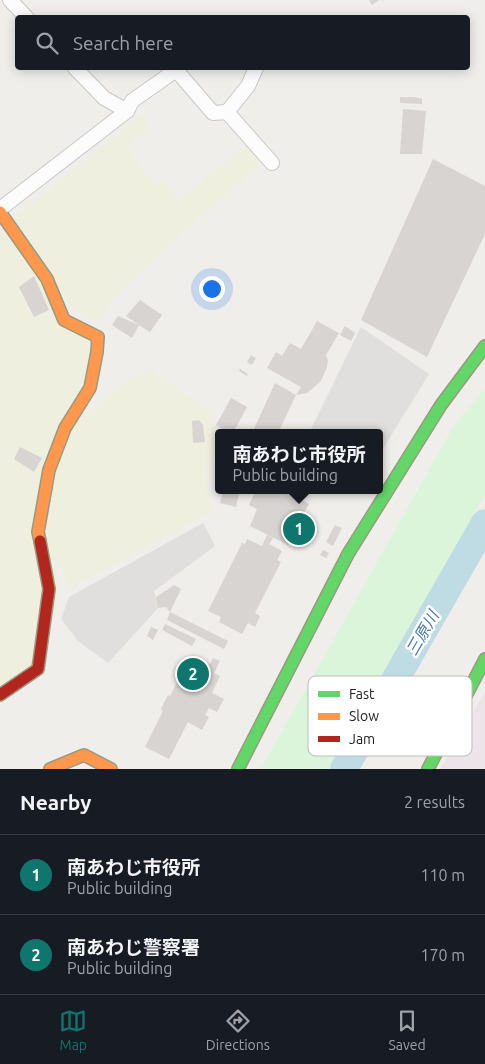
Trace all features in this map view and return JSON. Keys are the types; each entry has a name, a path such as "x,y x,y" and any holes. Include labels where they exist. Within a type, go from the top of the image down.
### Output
{"street":[{"path":"10,0 24,15"},
{"path":"77,70 104,98 127,111"},
{"path":"0,695 38,669 49,590 38,532 49,470 65,428 90,388 98,337 64,320 47,279 0,211 127,111 132,101 176,70 213,113 228,112 248,86 255,70"},
{"path":"228,112 272,163"},
{"path":"238,769 348,554 441,405 485,346"},
{"path":"472,684 485,659"},
{"path":"50,769 70,765 84,755 111,769"},
{"path":"428,769 435,756"}],"shaded area":[{"path":"361,327 429,374 383,449 383,429 311,429"},
{"path":"203,523 215,546 154,591 158,608 108,663 78,641 61,619 69,597"},
{"path":"485,692 485,769 440,769 448,756 472,756 472,714"}],"green space":[{"path":"142,114 151,125 126,147 154,184 164,179 177,200 247,145 260,156 258,167 172,242 115,297 100,321 70,309 13,218"},
{"path":"0,229 90,340 90,388 87,416 122,383 151,369 211,412 216,429 215,456 206,471 212,512 68,589 57,554 58,601 38,669 0,695"},
{"path":"485,389 485,495 381,676 313,676 455,424"},
{"path":"308,685 308,756 335,756 328,769 261,769"}],"building":[{"path":"369,0 379,0 372,5"},
{"path":"400,97 422,99 422,104 400,103"},
{"path":"403,109 426,111 422,154 400,154"},
{"path":"433,159 485,186 485,234 427,357 361,320"},
{"path":"34,276 49,310 34,317 19,287"},
{"path":"140,300 162,315 150,332 126,316"},
{"path":"118,316 139,325 132,338 112,325"},
{"path":"317,321 339,333 326,355 327,367 321,381 307,393 296,395 301,387 267,368 276,352 282,356 290,343 301,349"},
{"path":"345,326 355,333 351,341 340,335"},
{"path":"251,355 256,358 252,365 247,362"},
{"path":"240,369 248,374 247,376 239,371"},
{"path":"275,383 296,395 280,429 254,429"},
{"path":"231,398 247,407 235,429 222,429 216,425"},
{"path":"199,420 203,425 205,442 193,443 192,421"},
{"path":"20,447 42,458 34,472 14,459"},
{"path":"222,494 239,494 236,507 220,503"},
{"path":"254,494 291,494 309,504 303,515 308,517 299,535 294,533 288,545 250,526 257,509 249,505"},
{"path":"335,525 342,528 333,546 326,542"},
{"path":"267,535 273,538 269,544 282,551 277,560 281,562 255,613 260,616 255,627 248,623 242,634 219,622 221,617 208,611 242,543 245,544 247,539 262,546"},
{"path":"323,550 329,553 326,558 320,555"},
{"path":"174,585 181,589 170,612 166,607 158,608 156,597"},
{"path":"170,612 228,641 224,649 167,620"},
{"path":"165,624 196,639 192,646 162,630"},
{"path":"151,627 158,630 153,640 147,636"},
{"path":"213,658 220,661 214,673 220,676 212,693 224,699 217,712 209,708 205,715 209,717 202,730 188,722 169,759 145,747 163,711 161,709 168,695 170,696 188,661 197,665 200,660 210,664"}],"waterway":[{"name":"三原川","path":"397,676 485,523"},
{"name":"三原川","path":"344,769 351,756"}],"traffic: fast":[{"path":"238,769 348,554 441,405 485,346"},
{"path":"472,684 485,659"},
{"path":"428,769 435,756"}],"traffic: slow":[{"path":"0,212 47,279 64,320 98,337 90,388 65,428 49,470 38,532 40,541"},
{"path":"50,769 84,755 111,769"}],"traffic: jam":[{"path":"0,695 38,669 49,589 40,541"}],"place":[{"name":"南あわじ市役所","path":"299,529"},
{"name":"南あわじ警察署","path":"193,674"}]}
